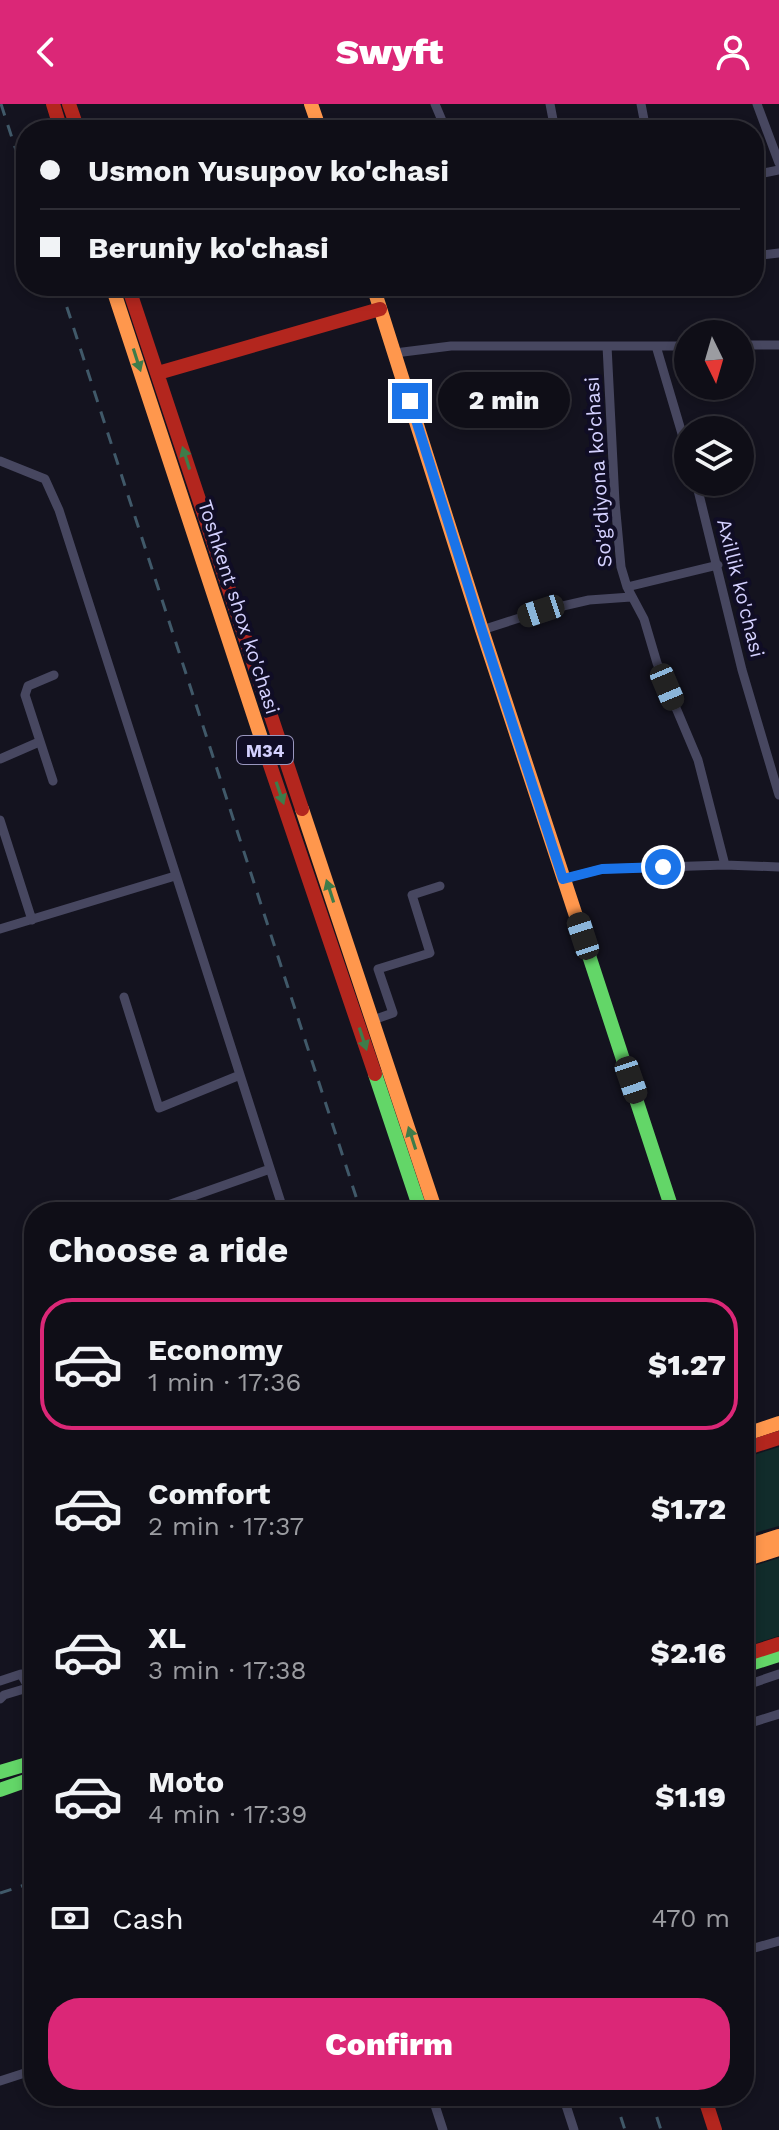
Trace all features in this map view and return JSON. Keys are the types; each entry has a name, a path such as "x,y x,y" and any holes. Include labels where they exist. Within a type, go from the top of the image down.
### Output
{"main road":[{"name":"Toshkent shox ko'chasi","path":"115,296 418,1202"},
{"name":"Toshkent shox ko'chasi","path":"132,296 433,1202"},
{"path":"378,296 482,630 670,1202"},
{"path":"158,373 380,309"},
{"path":"754,1437 779,1423"},
{"path":"754,1441 779,1438"},
{"path":"754,1544 779,1536"},
{"path":"754,1557 779,1549"},
{"path":"754,1652 779,1644"},
{"path":"754,1663 779,1655"},
{"path":"0,1772 24,1765"},
{"path":"0,1790 24,1782"},
{"path":"707,2106 715,2130"},
{"path":"720,2106 728,2130"}],"street":[{"path":"761,105 779,163"},
{"path":"754,345 779,345"},
{"path":"395,353 451,346 674,346"},
{"name":"So'g'diyona ko'chasi","path":"607,346 621,567 698,760 725,865"},
{"path":"656,346 677,416"},
{"path":"0,461 45,479 59,510 281,1202"},
{"name":"Axillik ko'chasi","path":"700,496 742,670 777,777 779,795"},
{"path":"482,630 541,611 629,592 718,565"},
{"path":"53,781 25,695 28,686 54,675"},
{"path":"0,759 39,742"},
{"path":"0,820 32,920"},
{"path":"563,879 602,869 725,865 779,867"},
{"path":"0,929 175,876"},
{"path":"373,1020 393,1013 378,969 430,953 412,895 440,886"},
{"path":"124,997 159,1108 240,1075"},
{"path":"176,1202 270,1169"},
{"path":"0,1681 21,1674 24,1678"},
{"path":"754,1683 779,1674"},
{"path":"0,1699 24,1689"},
{"path":"754,1722 779,1714"},
{"path":"754,1948 779,1941"},
{"path":"0,2081 24,2073"},
{"path":"435,2106 443,2130"},
{"path":"566,2106 574,2130"}],"green space":[{"path":"779,1447 779,1526 754,1533 754,1455"},
{"path":"779,1558 779,1636 754,1644 754,1566"}],"railway":[{"path":"1,104 16,150"},
{"path":"63,296 358,1202"},
{"path":"0,1893 24,1885"},
{"path":"617,2106 625,2130"},
{"path":"653,2106 661,2130"}],"traffic: fast":[{"path":"578,922 670,1202"},
{"path":"375,1074 418,1202"},
{"path":"754,1663 779,1655"},
{"path":"0,1772 24,1765"},
{"path":"0,1790 24,1782"}],"traffic: slow":[{"path":"311,104 317,120"},
{"path":"115,296 268,759"},
{"path":"376,296 578,922"},
{"path":"302,809 433,1202"},
{"path":"754,1432 779,1423"},
{"path":"754,1544 779,1536"},
{"path":"754,1557 779,1549"}],"traffic: jam":[{"path":"53,104 58,120"},
{"path":"69,104 75,120"},
{"path":"131,296 302,809"},
{"path":"158,373 380,309"},
{"path":"268,759 375,1074"},
{"path":"754,1446 779,1438"},
{"path":"754,1652 779,1644"},
{"path":"707,2106 715,2130"}],"route":[{"path":"410,401 563,879 602,869 663,867"}]}
